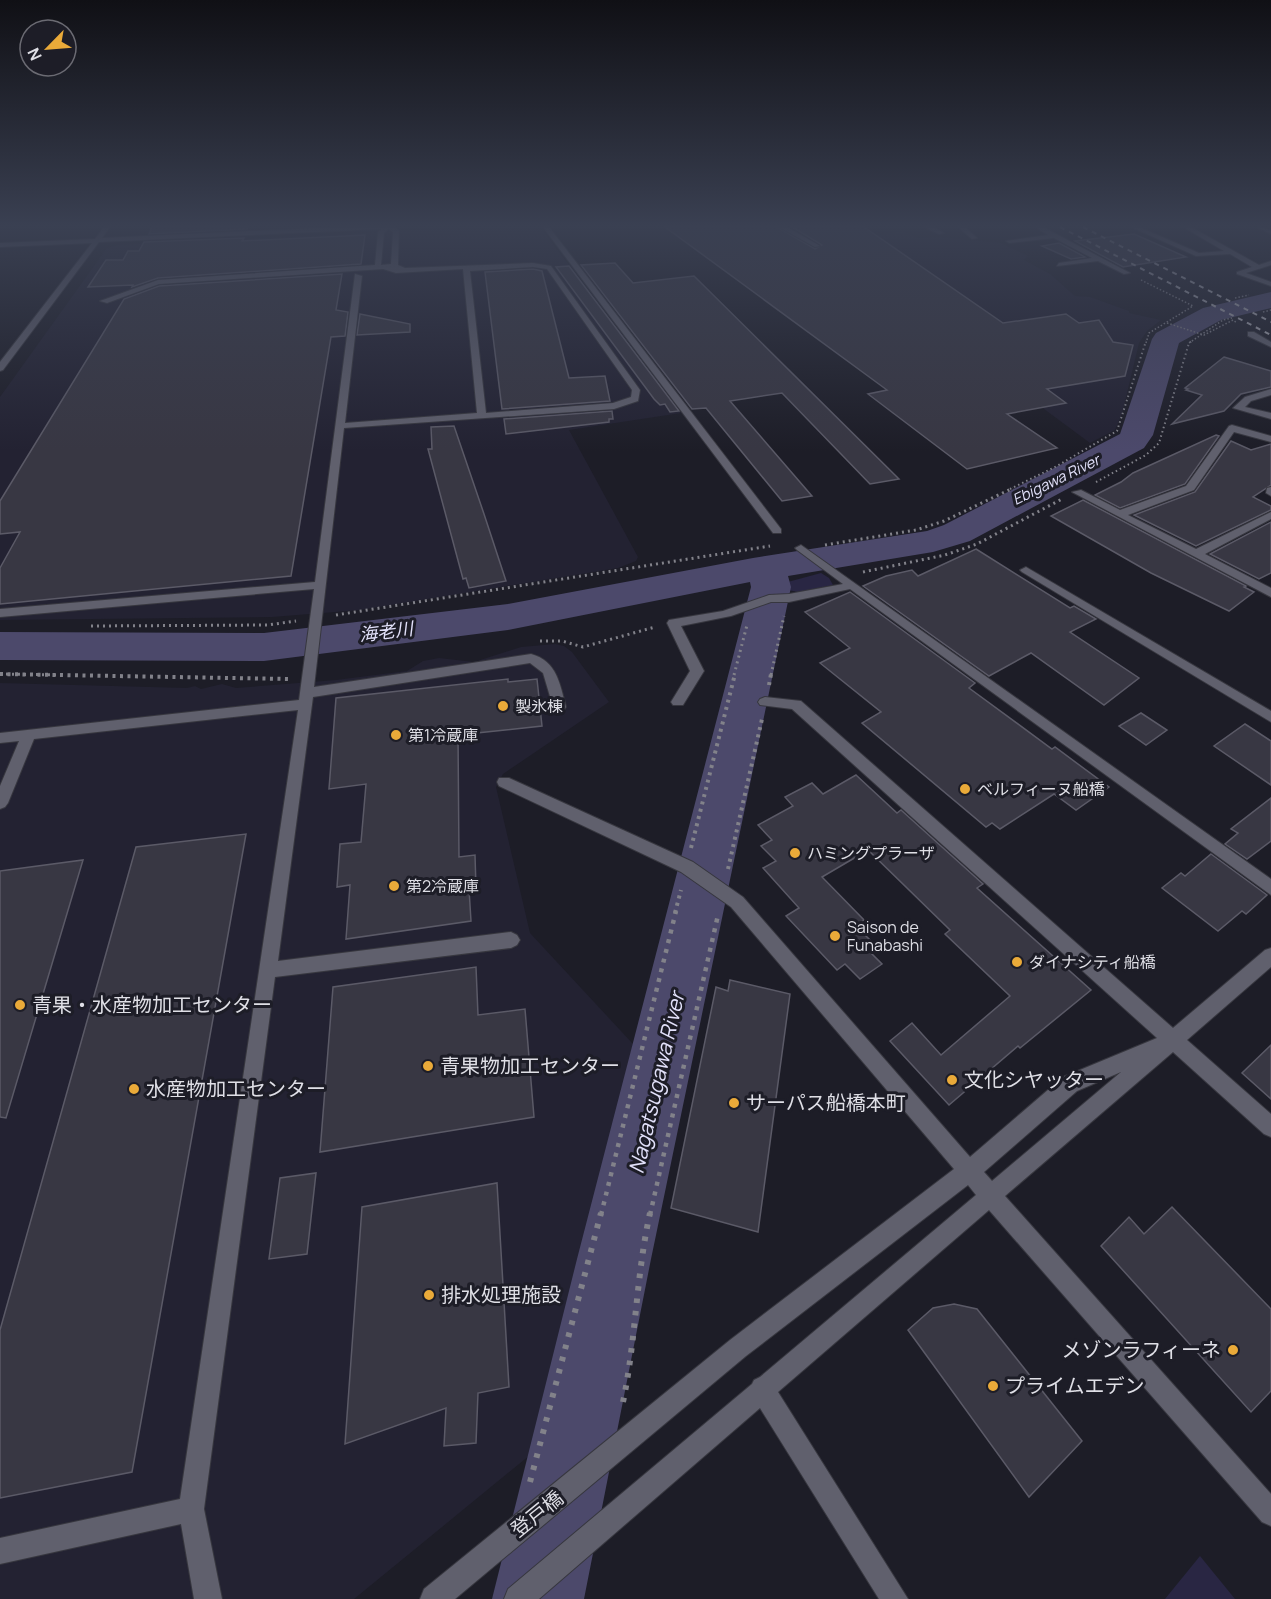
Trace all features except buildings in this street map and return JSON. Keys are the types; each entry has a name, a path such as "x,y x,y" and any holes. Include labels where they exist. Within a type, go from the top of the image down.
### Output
{"street":[{"path":"0,368 50,302"},
{"path":"207,1599 191,1509 308,685 355,302"},
{"path":"470,302 482,415"},
{"path":"339,426 614,406 635,399 637,394 573,302"},
{"path":"604,302 777,531"},
{"path":"1251,334 1271,345"},
{"path":"1271,392 1248,399 1238,408 1271,416"},
{"path":"1120,514 1190,488 1232,428 1271,439"},
{"path":"1077,492 1271,594"},
{"path":"1196,554 1271,515"},
{"path":"801,548 850,586 1271,888"},
{"path":"1026,570 1271,717"},
{"path":"0,613 320,585"},
{"path":"678,702 697,671 674,623 740,610 754,602 850,586"},
{"path":"0,738 29,735 308,685 531,658 544,663 550,671 559,707"},
{"path":"765,702 795,704 1271,1127"},
{"path":"0,803 29,735"},
{"path":"504,782 689,868 719,887 736,902 969,1171 1271,1513"},
{"path":"268,970 511,939"},
{"path":"518,1599 762,1388 1271,956"},
{"name":"登戸橋","path":"434,1599 738,1348 969,1171 1070,1084 1172,1041"},
{"path":"762,1388 894,1599"},
{"path":"0,1551 191,1509"}],"path":[{"path":"801,548 916,530 944,521 1055,467 1113,434 1117,431 1149,333 1193,306 1184,302"},
{"path":"1263,312 1271,310"},
{"path":"850,586 863,572 945,555 977,544 1146,455 1160,443 1189,343 1199,333 1223,320 1232,318"},
{"path":"1166,323 1199,333"},
{"path":"82,626 268,625 316,622 781,544"},
{"path":"623,1402 629,1373 642,1249 719,887 765,702 785,597"},
{"path":"530,1482 589,1262 754,602"},
{"path":"530,642 562,641 583,647 655,627 663,621"},
{"path":"0,674 250,680 308,685"}],"shaded area":[{"path":"68,302 597,302 681,413 569,430 638,557 636,561 618,568 360,610 272,617 0,620 0,397"},
{"path":"899,302 1103,302 1129,311 1129,313 1161,320 1147,331 1139,343 1122,414 1115,430 1090,443"},
{"path":"821,573 829,578 833,585 798,592 783,589 784,583"},
{"path":"555,644 564,646 572,652 609,702 503,774 496,787 530,933 633,1044 530,1455 354,1599 0,1599 0,683 187,688 195,686 201,689 222,684 236,688 336,680 407,671 423,661 439,658 474,662 521,647"},
{"path":"1200,1556 1235,1599 1165,1599"}],"waterway":[{"name":"海老川","path":"0,646 264,647 508,617 753,570 933,541 957,533 1132,441 1137,435 1166,339 1212,314 1264,302"},
{"name":"Nagatsugawa River","path":"538,1599 614,1259 771,587 767,568"}],"railway":[{"path":"1206,302 1271,335"},
{"path":"1231,302 1271,322"}],"place":[{"name":"製氷棟","path":"503,706"},
{"name":"第1冷蔵庫","path":"396,735"},
{"name":"ベルフィーヌ船橋","path":"965,789"},
{"name":"ハミングプラーザ","path":"795,853"},
{"name":"第2冷蔵庫","path":"394,886"},
{"name":"Saison de Funabashi","path":"835,936"},
{"name":"ダイナシティ船橋","path":"1017,962"},
{"name":"青果・水産物加工センター","path":"20,1005"},
{"name":"青果物加工センター","path":"428,1066"},
{"name":"文化シヤッター","path":"952,1080"},
{"name":"水産物加工センター","path":"134,1089"},
{"name":"サーパス船橋本町","path":"734,1103"},
{"name":"排水処理施設","path":"429,1295"},
{"name":"メゾンラフィーネ","path":"1233,1350"},
{"name":"プライムエデン","path":"993,1386"}],"water label":[{"name":"Ebigawa River","path":"1056,480"}]}
